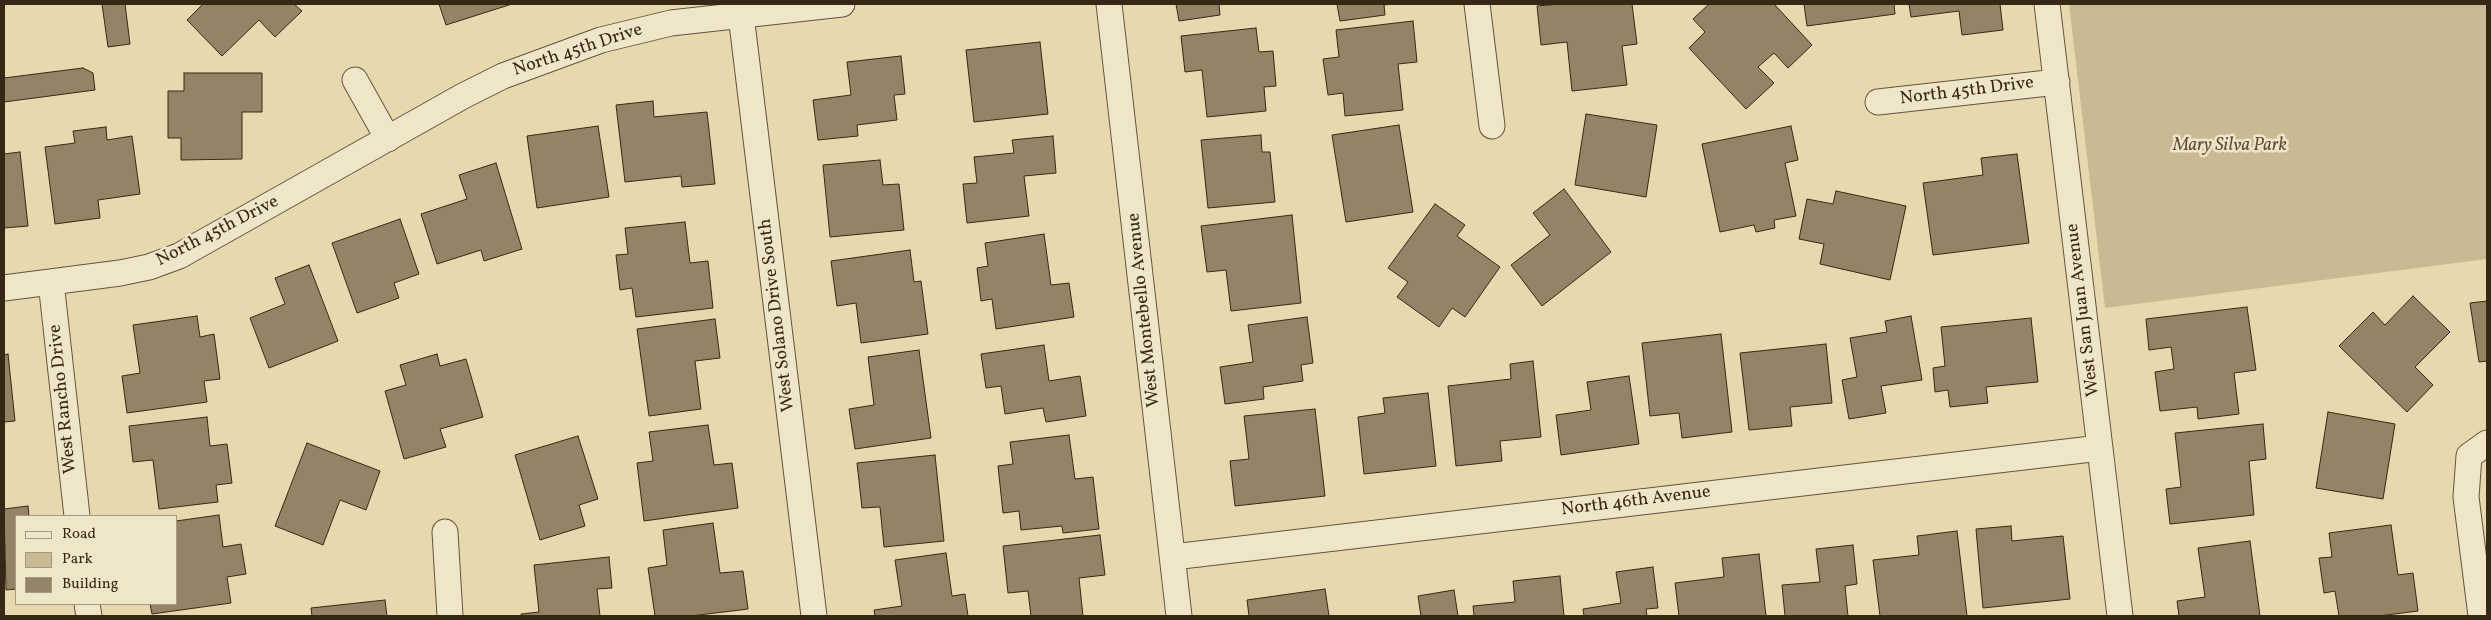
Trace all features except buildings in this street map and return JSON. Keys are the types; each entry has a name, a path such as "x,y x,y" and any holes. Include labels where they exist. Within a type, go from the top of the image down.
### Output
{"street":[{"name":"North 45th Drive","path":"4,288 150,267 179,256 503,76 574,49 601,40 671,23 842,4"},
{"name":"West Montebello Avenue","path":"1109,4 1180,616"},
{"path":"1477,4 1492,126"},
{"name":"West San Juan Avenue","path":"2047,4 2120,616"},
{"name":"West Solano Drive South","path":"741,15 814,616"},
{"path":"355,80 388,139"},
{"name":"North 45th Drive","path":"1878,102 2056,82"},
{"name":"West Rancho Drive","path":"51,282 77,515"},
{"name":"North 46th Avenue","path":"1172,557 2100,448"},
{"path":"2478,449 2466,497 2481,616"},
{"path":"445,532 450,616"}],"green space":[{"name":"Mary Silva Park","path":"2069,4 2487,4 2487,259 2105,308"}]}
